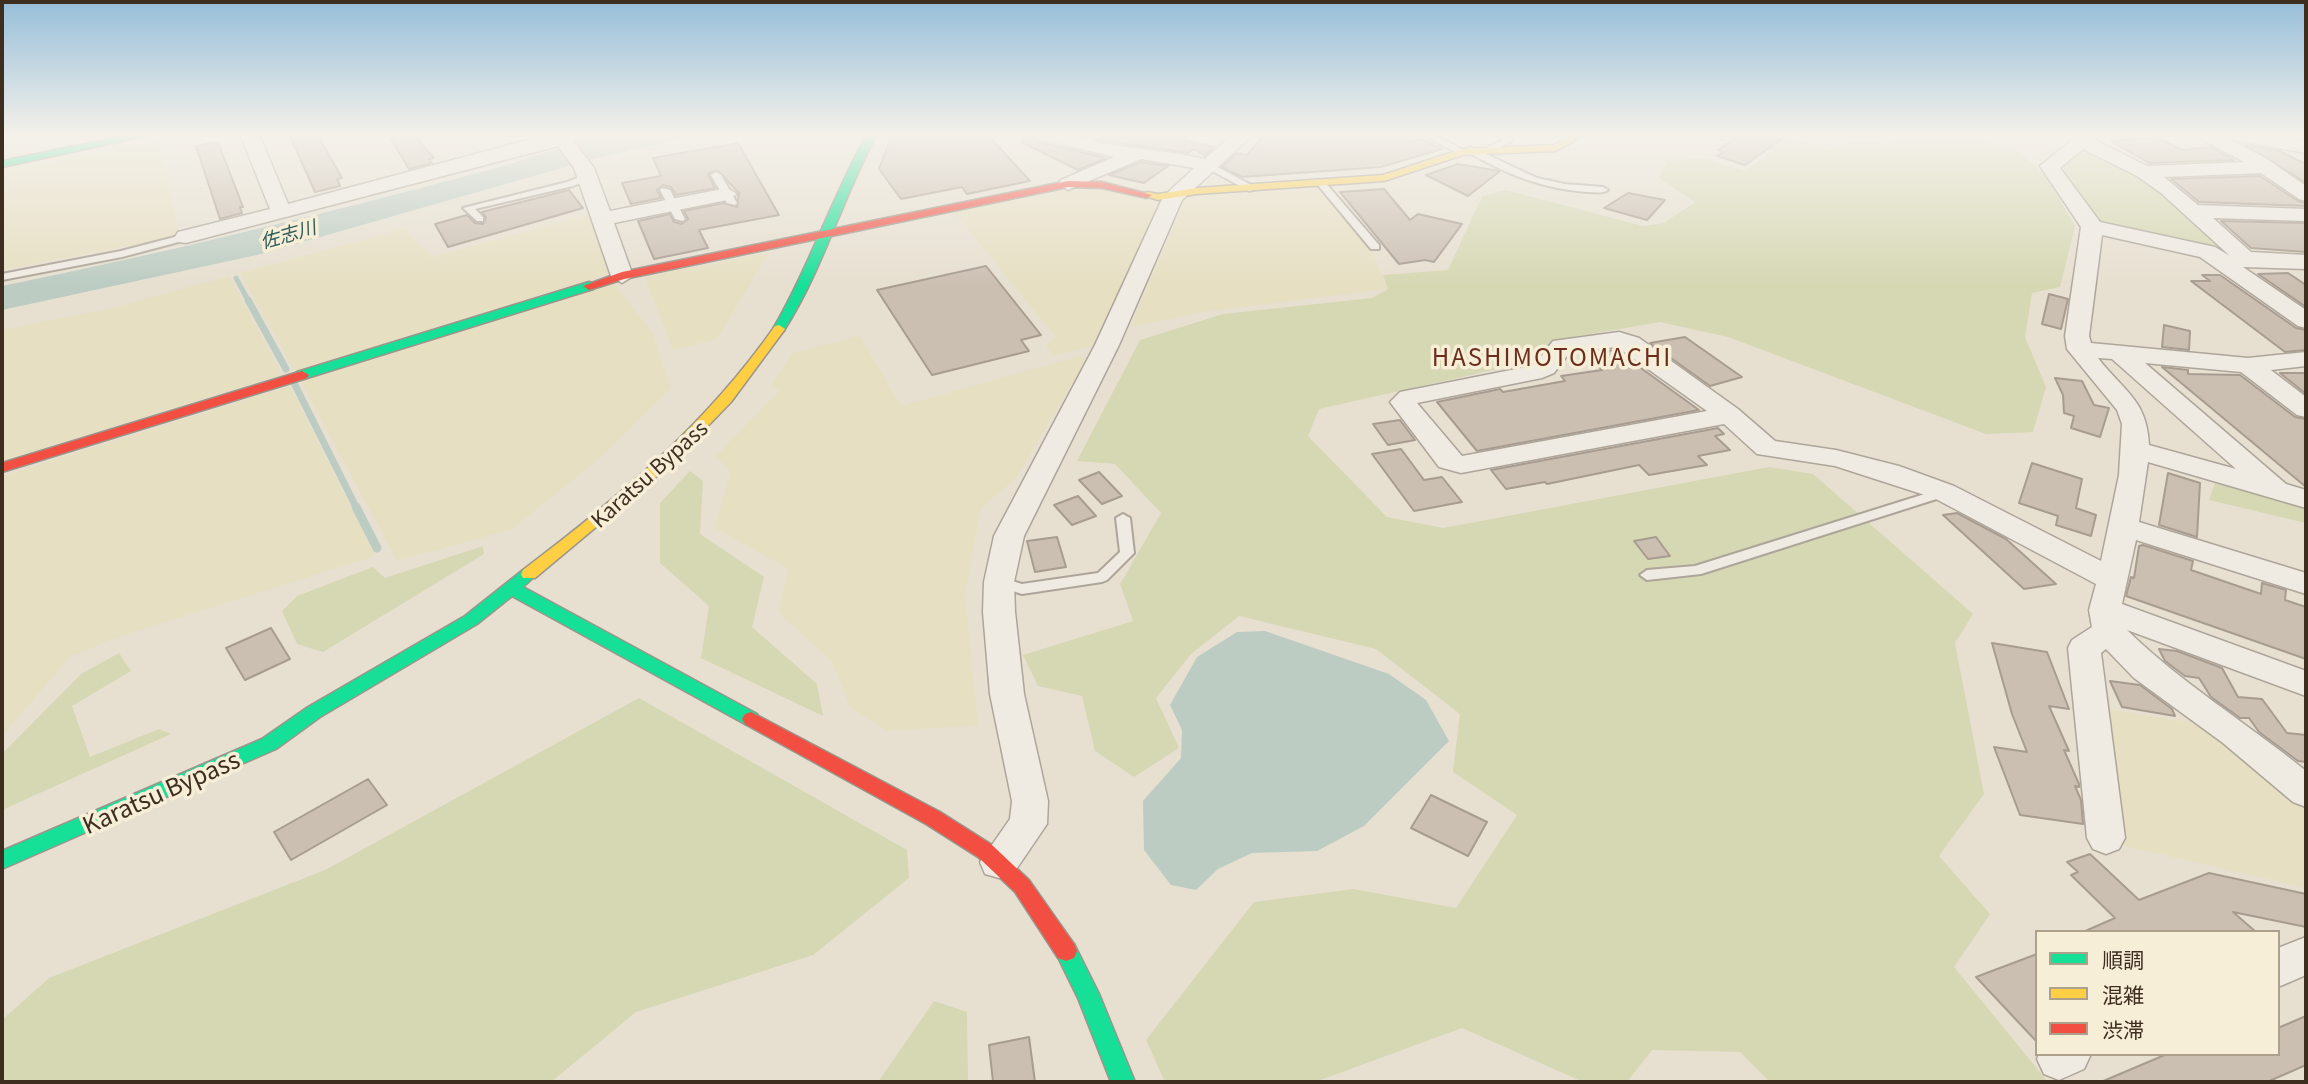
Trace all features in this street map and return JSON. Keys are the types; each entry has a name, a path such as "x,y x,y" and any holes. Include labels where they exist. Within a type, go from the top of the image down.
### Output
{"main road":[{"name":"Karatsu Bypass","path":"2,860 269,744 314,712 471,620 513,589 668,462 752,371 801,294 847,185"},
{"path":"2,468 622,276 828,231 1065,185"},
{"path":"1088,185 1173,197 1197,191 1253,190 1298,185"},
{"path":"513,589 933,818 999,862 1043,910 1086,987 1123,1082"},
{"name":"Karatsu Bypass","path":"27,831 263,729 314,712"}],"street":[{"path":"270,185 282,214"},
{"path":"186,237 393,185"},
{"path":"590,185 622,276"},
{"path":"999,862 1028,824 1030,802 1007,694 999,582 1009,536 1108,345 1173,197 1188,185"},
{"path":"2063,185 2074,197 2092,227 2077,336 2079,349 2084,359 2130,409 2136,422 2138,450 2111,579 2107,621 2084,648 2106,838"},
{"path":"2159,185 2192,211 2236,262 2306,321"},
{"path":"2291,185 2306,195"},
{"path":"602,219 673,204 730,198"},
{"path":"2192,211 2306,215"},
{"path":"2092,227 2207,252 2236,262 2306,262"},
{"path":"1729,415 1461,465 1449,461 1403,402 1409,397 1534,373 1545,368 1562,346 1619,339 1630,343 1729,415 1768,448 1849,461 1944,492 2111,579"},
{"path":"2079,349 2248,365 2306,359"},
{"path":"2119,353 2278,492"},
{"path":"2248,365 2306,409"},
{"path":"2138,450 2306,499"},
{"path":"2122,526 2306,584"},
{"path":"2107,621 2306,684"},
{"path":"2107,621 2146,669 2235,733 2306,792"},
{"path":"2280,967 2306,956"}],"lane":[{"path":"480,219 468,208 568,185"},
{"path":"722,185 730,198"},
{"path":"1243,185 1253,190"},
{"path":"1322,185 1375,247"},
{"path":"1549,185 1602,190"},
{"path":"2,277 122,254 186,237"},
{"path":"1647,575 1696,571 1944,492"},
{"path":"999,582 1022,589 1102,577 1127,554 1123,518"}],"shaded area":[{"path":"2,185 169,185 180,236 2,270"},
{"path":"1315,185 1372,251 1388,289 1202,312 1131,327 1185,198"},
{"path":"1097,188 1161,203 1096,345 1054,355 1046,346 1055,336 951,209 1041,190"},
{"path":"592,213 611,273 295,371 240,273 403,229 432,257"},
{"path":"769,253 717,339 673,350 644,276"},
{"path":"229,276 282,375 2,461 2,330 113,308"},
{"path":"614,283 653,334 671,388 600,458 512,529 397,561 301,382"},
{"path":"860,336 901,406 1080,356 1087,359 1016,478 981,508 965,594 978,725 886,731 850,707 832,662 778,612 788,569 715,528 730,472 716,456 780,390 770,386 792,353"},
{"path":"290,386 375,556 121,636 71,656 8,729 2,732 2,476"},
{"path":"2105,709 2206,725 2306,807 2306,888 2121,845"}],"green space":[{"path":"1669,185 2051,185 2075,226 2060,287 2032,293 2025,337 2046,387 2033,432 1986,434 1728,337 1660,322 1556,340 1520,364 1319,409 1308,436 1387,517 1443,528 1769,467 1813,474 1973,614 1955,643 1984,794 1939,856 1990,914 1954,967 2048,1082 1770,1082 1740,1052 1652,1050 1627,1082 1583,1082 1462,1028 1315,1082 1165,1082 1146,1040 1254,902 1354,889 1456,908 1517,815 1453,772 1460,714 1376,649 1239,616 1191,654 1156,698 1179,748 1134,777 1095,751 1082,696 1038,686 1023,655 1133,621 1120,584 1161,513 1115,464 1077,461 1140,340 1223,314 1372,298 1388,289 1383,275 1448,270 1482,196 1506,190 1643,226 1664,223 1695,202"},
{"path":"2071,185 2155,185 2229,252 2219,253 2103,226"},
{"path":"690,471 703,481 700,534 764,577 752,627 817,684 823,716 701,658 709,606 660,563 660,503"},
{"path":"2215,483 2306,504 2306,523 2209,500"},
{"path":"483,546 484,554 323,652 297,644 282,611 297,596 373,567 385,578"},
{"path":"119,653 131,671 72,706 90,757 159,729 171,734 2,810 2,754 81,674"},
{"path":"639,698 907,850 909,878 813,955 636,1012 551,1082 2,1082 2,1020 49,978 325,870"},
{"path":"934,1001 967,1012 968,1082 878,1082"}],"water":[{"name":"佐志川","path":"433,185 504,185 257,255 2,310 2,286"},
{"path":"1265,631 1389,674 1426,700 1449,741 1364,826 1317,851 1252,853 1218,869 1196,890 1171,885 1144,850 1143,801 1181,758 1182,730 1170,705 1197,657 1237,632"}],"building":[{"path":"209,185 234,185 243,207 240,207 242,213 220,219"},
{"path":"312,185 340,186 315,192"},
{"path":"623,185 713,185 715,188 676,195 671,187 663,185 657,190 661,198 631,204"},
{"path":"731,185 762,185 779,215 699,230 708,248 654,259 638,221 670,214 674,222 682,224 688,219 684,211 724,203 737,207 739,193"},
{"path":"890,185 1013,185 967,194 962,187 901,199"},
{"path":"1445,185 1483,185 1468,196"},
{"path":"2178,185 2273,185 2298,201 2306,203 2306,206 2199,202"},
{"path":"1384,189 1410,220 1418,214 1462,224 1434,262 1425,260 1399,264 1340,192"},
{"path":"569,190 583,208 448,247 435,224 467,215 475,223 483,224 486,217 482,212"},
{"path":"1628,193 1665,200 1647,220 1604,208"},
{"path":"2221,221 2306,223 2306,252 2251,248"},
{"path":"986,266 1041,335 1021,340 1029,351 932,375 877,290"},
{"path":"2288,273 2306,285 2306,307 2258,274"},
{"path":"2202,275 2220,275 2296,328 2306,330 2306,350 2285,352 2191,281 2210,281"},
{"path":"2049,294 2068,299 2061,329 2042,324"},
{"path":"2164,325 2190,331 2189,350 2162,347"},
{"path":"1685,337 1742,377 1710,386 1650,343"},
{"path":"1616,350 1699,410 1477,451 1437,402 1500,389 1503,392 1565,381 1561,376 1602,370 1586,353"},
{"path":"2162,367 2188,370 2188,374 2240,375 2295,417 2306,419 2306,487"},
{"path":"2280,373 2306,373 2306,394"},
{"path":"2055,378 2082,381 2094,405 2109,408 2100,437 2071,428 2074,416 2064,413 2063,395"},
{"path":"1400,420 1415,440 1388,445 1373,424"},
{"path":"1718,428 1724,434 1715,436 1730,450 1698,456 1707,465 1649,475 1639,465 1547,484 1545,482 1506,489 1491,470"},
{"path":"1401,449 1424,480 1442,477 1462,502 1414,511 1372,454"},
{"path":"2032,463 2082,479 2076,508 2096,515 2091,536 2056,525 2058,516 2019,503"},
{"path":"1099,472 1122,496 1102,504 1079,480"},
{"path":"2168,473 2200,483 2197,537 2159,525"},
{"path":"1078,496 1096,516 1072,525 1054,505"},
{"path":"1957,513 2006,539 2056,584 2024,589 1943,515"},
{"path":"1057,537 1066,567 1035,572 1027,541"},
{"path":"1656,537 1670,556 1648,559 1634,541"},
{"path":"2139,546 2193,561 2191,570 2261,594 2262,583 2286,590 2285,600 2306,607 2306,659 2126,596 2131,577 2134,578"},
{"path":"271,628 290,659 245,680 226,648"},
{"path":"1992,643 2047,652 2069,709 2049,706 2069,751 2064,750 2079,784 2079,787 2075,786 2081,800 2083,824 2020,815 1994,747 2027,752 2012,714"},
{"path":"2159,649 2177,651 2222,668 2238,697 2262,699 2287,733 2306,735 2306,762 2298,761 2259,732 2249,718 2240,718 2211,697 2199,678 2185,676 2165,661"},
{"path":"2110,681 2140,685 2172,709 2175,716 2122,707"},
{"path":"368,779 387,805 291,860 274,832"},
{"path":"1431,795 1487,822 1468,856 1411,828"},
{"path":"2090,854 2139,900 2209,873 2306,894 2306,927 2233,912 2254,930 2088,930 2115,918 2071,875 2078,872 2067,862"},
{"path":"2035,955 2035,1040 1976,977"},
{"path":"2306,1016 2306,1065 2267,1082 2101,1082 2162,1056 2280,1056 2280,1027"},
{"path":"1029,1037 1035,1082 993,1082 989,1045"}],"waterway":[{"path":"236,278 249,302"},
{"path":"248,300 286,369"},
{"path":"295,385 356,507"},
{"path":"356,507 377,548"}],"traffic: fast":[{"path":"779,329 805,281 846,185"},
{"path":"302,375 589,286"},
{"path":"2,860 269,744 314,712 471,620 529,574"},
{"path":"513,589 751,719"},
{"path":"1066,951 1088,994 1123,1082"}],"traffic: slow":[{"path":"1147,195 1158,197 1197,191 1289,185"},
{"path":"529,574 665,462 726,399 779,329"}],"traffic: jam":[{"path":"589,286 622,276 1065,185"},
{"path":"1088,185 1147,195"},
{"path":"2,468 302,375"},
{"path":"751,719 933,818 985,851 1022,886 1066,951"}],"district":[{"name":"HASHIMOTOMACHI","path":"1552,357"}]}
